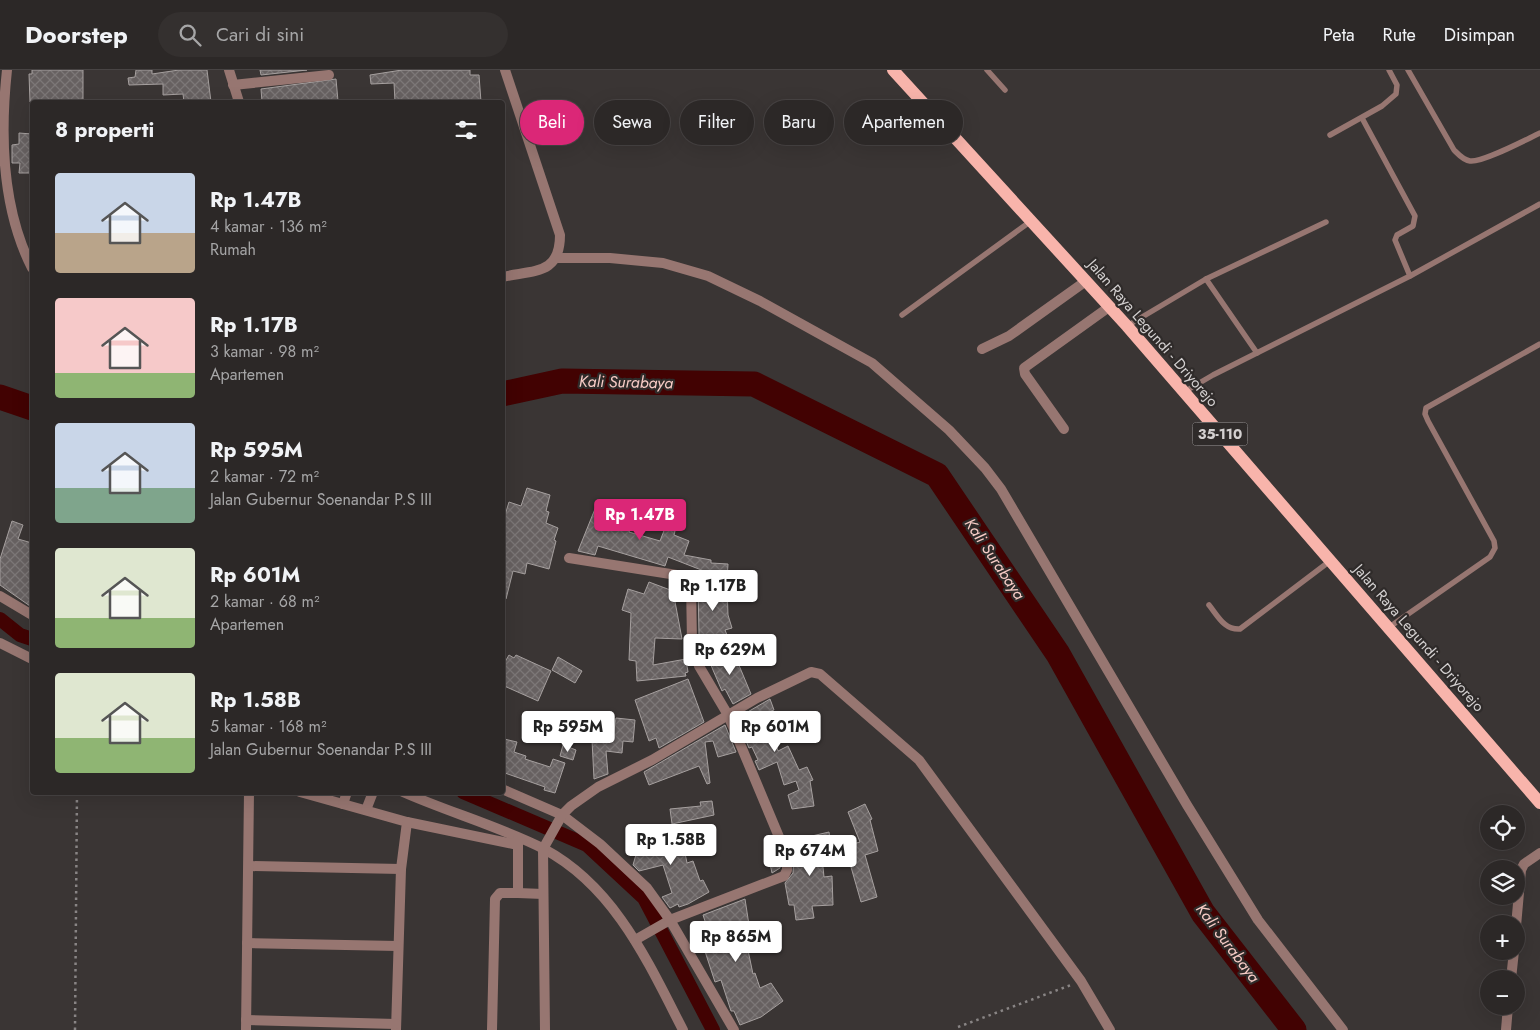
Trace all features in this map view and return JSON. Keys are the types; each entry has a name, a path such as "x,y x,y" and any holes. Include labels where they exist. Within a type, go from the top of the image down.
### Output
{"main road":[{"name":"Jalan Raya Legundi - Driyorejo","path":"893,70 1127,326 1540,803"}],"street":[{"path":"7,70 5,170 10,203 30,262"},
{"path":"229,70 238,100"},
{"path":"504,70 560,235 557,258 549,267 505,276"},
{"path":"233,85 329,75"},
{"path":"557,258 610,258 663,263 708,276 760,301 872,363 949,430 985,468 1001,489 1187,806 1258,920 1343,1030"},
{"path":"982,349 1009,336 1086,281"},
{"path":"1064,428 1025,374 1024,368 1109,307"},
{"path":"569,558 688,578 692,588 692,643 699,666 728,715 787,856 787,870 784,876 666,922 639,937"},
{"path":"0,596 30,614"},
{"path":"0,643 30,658"},
{"path":"545,1030 543,894 545,845 560,818 570,806 598,787 652,760 728,715 811,672 820,674 919,760 1081,981 1110,1030"},
{"path":"505,790 560,818 600,844 631,871 647,888 666,922 734,1030"},
{"path":"249,795 246,1025 396,1027 402,869 407,822"},
{"path":"311,795 407,822 545,845 584,877 612,904 639,937 683,1030"},
{"path":"343,804 346,795"},
{"path":"366,810 372,795"},
{"path":"409,795 518,842"},
{"path":"518,842 518,893"},
{"path":"1517,915 1522,870 1529,860 1540,853"},
{"path":"249,866 402,869"},
{"path":"492,1030 495,899 500,893 543,894"},
{"path":"247,943 398,946"},
{"path":"1506,1030 1507,1015"}],"lane":[{"path":"987,70 1005,90"},
{"path":"1330,135 1382,106 1398,92 1397,85 1389,70"},
{"path":"1408,70 1454,150 1468,161 1482,159 1540,133"},
{"path":"1362,118 1415,216 1413,226 1397,235 1395,240 1410,276"},
{"path":"1184,392 1213,375 1410,276 1540,204"},
{"path":"902,315 1031,221"},
{"path":"1127,326 1161,304 1206,279 1326,222"},
{"path":"1206,279 1258,353"},
{"path":"1388,628 1490,557 1496,545 1428,421 1425,414 1426,408 1540,344"},
{"path":"1209,605 1226,626 1230,629 1240,629 1330,560"}],"path":[{"path":"75,1030 77,795"},
{"path":"958,1027 1081,981"}],"building":[{"path":"32,70 83,70 83,100 30,100 30,102 29,74 32,74"},
{"path":"136,70 152,70 152,74 179,70 207,70 211,100 184,100 183,94 163,95 163,84 129,85 128,78 135,77"},
{"path":"260,70 307,70 261,75"},
{"path":"402,70 470,70 470,75 479,75 481,100 395,100 394,83 371,84 370,75"},
{"path":"336,79 338,100 262,100 261,89"},
{"path":"19,133 30,134 30,173 19,173 20,163 12,163 12,145 19,144"},
{"path":"527,488 550,495 546,511 549,512 546,523 558,528 554,540 556,541 549,569 527,563 525,574 513,571 506,599 505,515 509,502 521,506"},
{"path":"624,501 640,508 629,532 660,541 665,528 675,531 674,535 689,541 684,555 711,560 711,563 728,564 727,580 668,557 665,566 598,546 595,555 578,551 597,504 618,513"},
{"path":"12,521 23,525 18,539 30,542 30,606 0,585 0,559"},
{"path":"649,582 673,591 682,639 655,638 653,665 686,659 688,672 685,673 686,676 637,681 636,661 629,660 631,613 622,610 628,589 644,594"},
{"path":"698,584 727,586 728,615 732,628 725,630 729,640 702,640 699,635"},
{"path":"733,651 751,694 733,704 725,689 722,691 707,656"},
{"path":"509,655 514,658 516,655 551,671 538,701 505,686 505,662"},
{"path":"558,657 582,671 575,683 552,670"},
{"path":"688,679 704,722 659,748 656,738 649,741 635,700"},
{"path":"770,699 774,710 771,711 777,725 771,729 778,751 788,746 799,770 807,767 813,780 810,781 814,806 792,809 788,795 799,790 796,781 784,785 777,762 759,770 755,761 758,760 752,747 749,748 737,720"},
{"path":"616,718 635,720 633,742 623,741 622,753 606,751 608,774 594,779 592,740 612,741"},
{"path":"725,725 736,752 718,757 713,741 705,742 710,783 707,784 699,766 649,785 644,772"},
{"path":"505,739 517,742 514,752 526,756 525,759 550,767 553,759 565,763 555,793 544,790 545,787 505,773"},
{"path":"563,745 576,750 573,760 560,756"},
{"path":"712,801 714,815 672,824 670,809 701,806 700,802"},
{"path":"865,804 872,819 870,820 878,851 865,855 877,897 861,902 845,846 860,842 848,812"},
{"path":"681,831 683,854 685,853 687,863 693,861 700,881 703,880 709,892 688,904 679,907 678,904 670,908 662,897 672,893 663,865 639,871 633,865 642,834"},
{"path":"829,832 832,855 822,857 824,877 832,876 833,905 812,906 814,918 796,920 794,905 789,905 785,883 793,873 794,854 802,853 799,839"},
{"path":"774,844 780,857 780,868 772,873 766,846"},
{"path":"745,899 749,925 752,924 753,934 745,936 753,974 755,973 760,988 771,983 783,1001 761,1017 740,1025 734,1011 731,1011 721,980 715,982 698,930 707,927 703,915"}],"waterway":[{"name":"Kali Surabaya","path":"505,393 562,381 754,384 937,475 1058,654 1203,913 1294,1030"},
{"name":"Kali Surabaya","path":"0,397 30,407"},
{"path":"0,619 20,635 30,638"},
{"path":"470,795 587,845 644,898 713,1030"}]}
